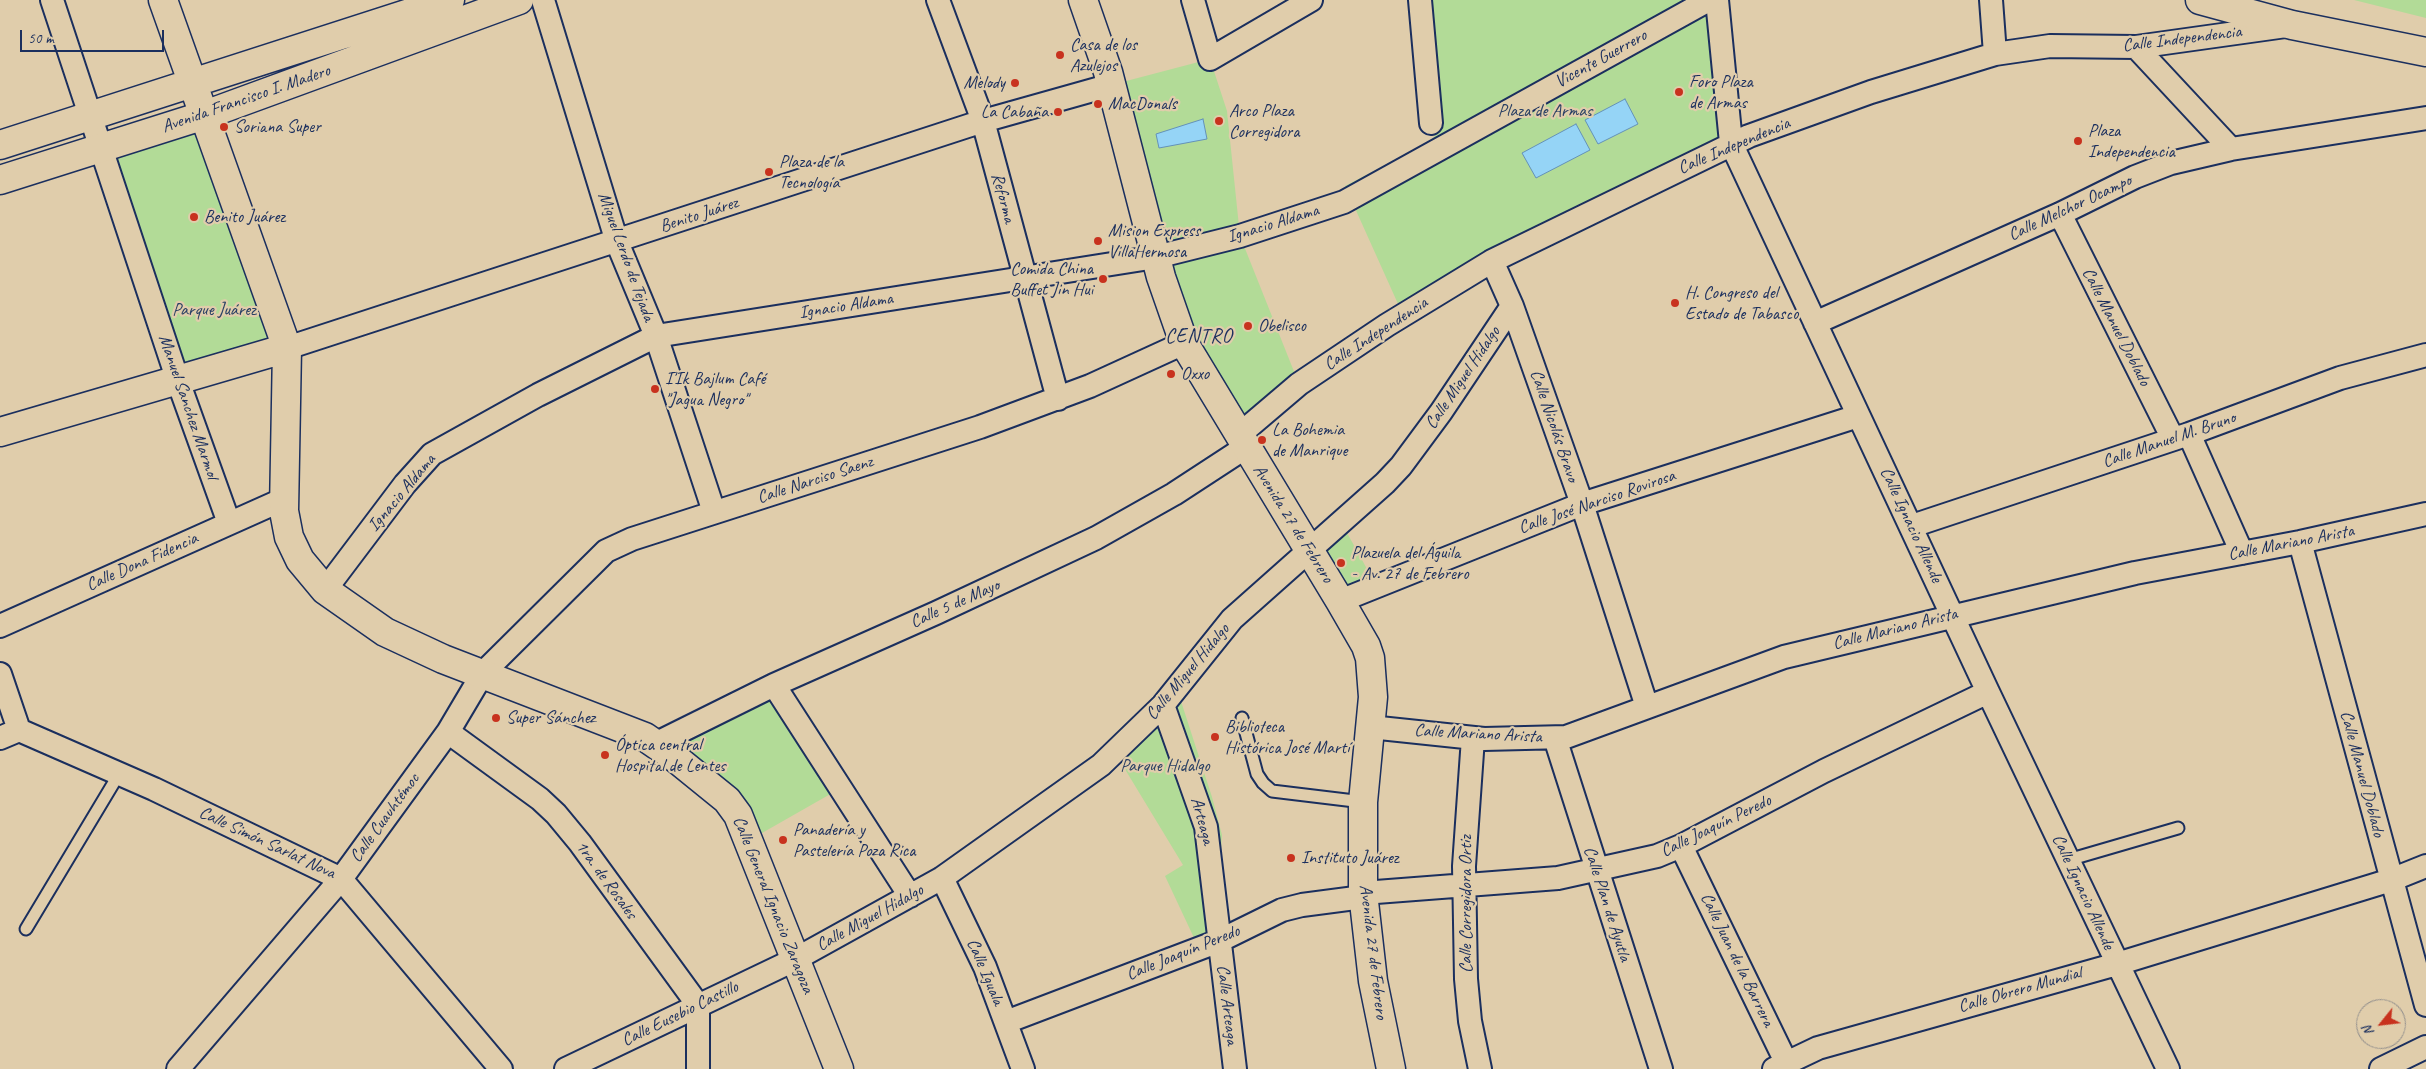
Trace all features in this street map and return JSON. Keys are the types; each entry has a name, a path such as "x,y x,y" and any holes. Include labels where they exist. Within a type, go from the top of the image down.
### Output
{"street":[{"name":"Manuel Sanchez Marmol","path":"52,0 178,381 229,523"},
{"name":"Calle General Ignacio Zaragoza","path":"163,0 287,348 284,500 286,524 294,549 307,570 325,590 344,605 406,643 462,667 483,673 631,731 664,750 728,800 738,815 794,960 839,1069"},
{"name":"Avenida Francisco I. Madero","path":"0,145 450,0"},
{"name":"Avenida Francisco I. Madero","path":"0,180 205,115 519,0"},
{"name":"Miguel Lerdo de Tejada","path":"543,0 617,242 656,336 714,512"},
{"name":"Reforma","path":"938,0 982,121 1058,399"},
{"name":"Avenida 27 de Febrero","path":"1083,0 1099,43 1156,258 1184,343 1340,601 1366,646 1370,658 1374,684 1363,802 1363,895 1373,981 1391,1069"},
{"path":"1193,0 1210,59 1311,0"},
{"path":"1420,0 1431,123"},
{"name":"Vicente Guerrero","path":"1439,147 1709,0"},
{"name":"Calle Ignacio Allende","path":"1716,0 1731,143 1858,416 1912,526 1988,692 2168,1069"},
{"path":"1991,0 1995,54"},
{"path":"2200,0 2292,25 2426,52"},
{"name":"Calle Independencia","path":"1242,441 1299,384 1387,325 1492,261 1731,143 1871,92 1995,54 2050,46 2136,47 2292,25"},
{"path":"2136,47 2231,149"},
{"name":"Benito Juárez","path":"287,348 617,242 982,121 1111,85"},
{"name":"Calle Melchor Ocampo","path":"1816,323 2060,214 2153,170 2190,157 2426,118"},
{"name":"Ignacio Aldama","path":"325,590 405,484 432,454 530,399 656,336 1156,258 1240,236 1344,202 1439,147"},
{"name":"Calle Manuel Doblado","path":"2060,214 2242,552"},
{"name":"Calle Nicolás Bravo","path":"1492,261 1512,306 1582,504 1647,707"},
{"name":"Calle Miguel Hidalgo","path":"794,960 942,878 1089,775 1112,756 1163,705 1232,619 1385,483 1401,466 1512,306"},
{"name":"Calle Narciso Saenz","path":"483,673 606,551 632,539 980,427 1058,399 1122,373 1184,343"},
{"path":"0,432 287,348"},
{"name":"Calle Manuel M. Bruno","path":"1912,526 2181,437 2340,378 2426,355"},
{"name":"Calle José Narciso Rovirosa","path":"1340,601 1582,504 1858,416"},
{"name":"Calle 5 de Mayo","path":"664,750 774,685 936,613 1096,538 1174,494 1242,441"},
{"name":"Calle Dona Fidencia","path":"0,626 284,500"},
{"name":"Calle Mariano Arista","path":"1370,727 1474,738 1555,738 1570,736 1774,659 2135,573 2300,542 2426,514"},
{"name":"Calle Manuel Doblado","path":"2300,542 2426,1005"},
{"name":"Calle Cuauhtémoc","path":"178,1069 342,879 448,732 483,673"},
{"name":"Calle Simón Sarlat Nova","path":"0,674 9,734 119,774 342,879 501,1069"},
{"path":"774,685 910,896"},
{"name":"Calle Joaquín Peredo","path":"1006,1022 1219,941 1282,910 1363,895 1551,879 1596,871 1657,856 1681,846 1824,771 1988,692"},
{"name":"Arteaga","path":"1163,705 1206,827 1210,847 1219,941"},
{"name":"1ra. de Rosales","path":"448,732 540,799 556,814 698,1005"},
{"name":"Calle Corregidora Ortiz","path":"1474,738 1464,887 1467,1000 1480,1069"},
{"name":"Calle Plan de Ayutla","path":"1555,738 1596,871 1661,1069"},
{"name":"Calle Juan de la Barrera","path":"1681,846 1780,1066"},
{"name":"Calle Obrero Mundial","path":"1780,1066 1827,1046 2117,964 2391,880 2426,866"},
{"name":"Calle Iguala","path":"942,878 985,967 1023,1069"},
{"name":"Calle Arteaga","path":"1219,941 1235,1069"},
{"name":"Calle Eusebio Castillo","path":"566,1069 794,960"},
{"path":"698,1005 698,1069"},
{"path":"2381,1069 2426,1047"}],"lane":[{"path":"1242,718 1257,774 1272,791 1363,802"},
{"path":"664,750 694,790"},
{"path":"26,929 119,774"},
{"path":"2068,860 2178,828"}],"green space":[{"name":"Plaza de Armas","path":"1420,0 1717,0 1731,143 1403,315 1345,186 1424,145 1435,136 1431,123"},
{"path":"2354,0 2426,0 2426,18"},
{"path":"1210,59 1227,111 1240,236 1299,384 1239,435 1212,393 1111,85"},
{"name":"Parque Juárez","path":"205,115 287,348 178,381 101,148"},
{"path":"1341,522 1377,587 1340,601 1309,550"},
{"path":"774,685 841,788 748,841 655,744"},
{"name":"Parque Hidalgo","path":"1179,695 1212,797 1222,835 1216,926 1195,940 1165,876 1183,865 1120,761"}],"water":[{"path":"1625,99 1638,124 1598,144 1585,120"},
{"path":"1203,119 1207,139 1159,148 1156,134"},
{"path":"1576,124 1590,150 1536,178 1522,153"}],"place":[{"name":"Casa de los Azulejos","path":"1060,55"},
{"name":"Melody","path":"1015,83"},
{"name":"Foro Plaza de Armas","path":"1679,92"},
{"name":"MacDonals","path":"1098,104"},
{"name":"La Cabaña","path":"1058,112"},
{"name":"Arco Plaza Corregidora","path":"1219,121"},
{"name":"Soriana Super","path":"224,127"},
{"name":"Plaza Independencia","path":"2078,141"},
{"name":"Plaza de la Tecnología","path":"769,172"},
{"name":"Benito Juárez","path":"194,217"},
{"name":"Mision Express VillaHermosa","path":"1098,241"},
{"name":"Comida China Buffet Jin Hui","path":"1103,279"},
{"name":"H. Congreso del Estado de Tabasco","path":"1675,303"},
{"name":"Obelisco","path":"1248,326"},
{"name":"Oxxo","path":"1171,374"},
{"name":"I'Ik Bajlum Café \"Jagua Negro\"","path":"655,389"},
{"name":"La Bohemia de Manrique","path":"1262,440"},
{"name":"Plazuela del Águila - Av. 27 de Febrero","path":"1341,563"},
{"name":"Super Sánchez","path":"496,718"},
{"name":"Biblioteca Histórica José Martí","path":"1215,737"},
{"name":"Óptica central Hospital de Lentes","path":"605,755"},
{"name":"Panadería y Pastelería Poza Rica","path":"783,840"},
{"name":"Instituto Juárez","path":"1291,858"}],"district":[{"name":"CENTRO","path":"1199,337"}]}
